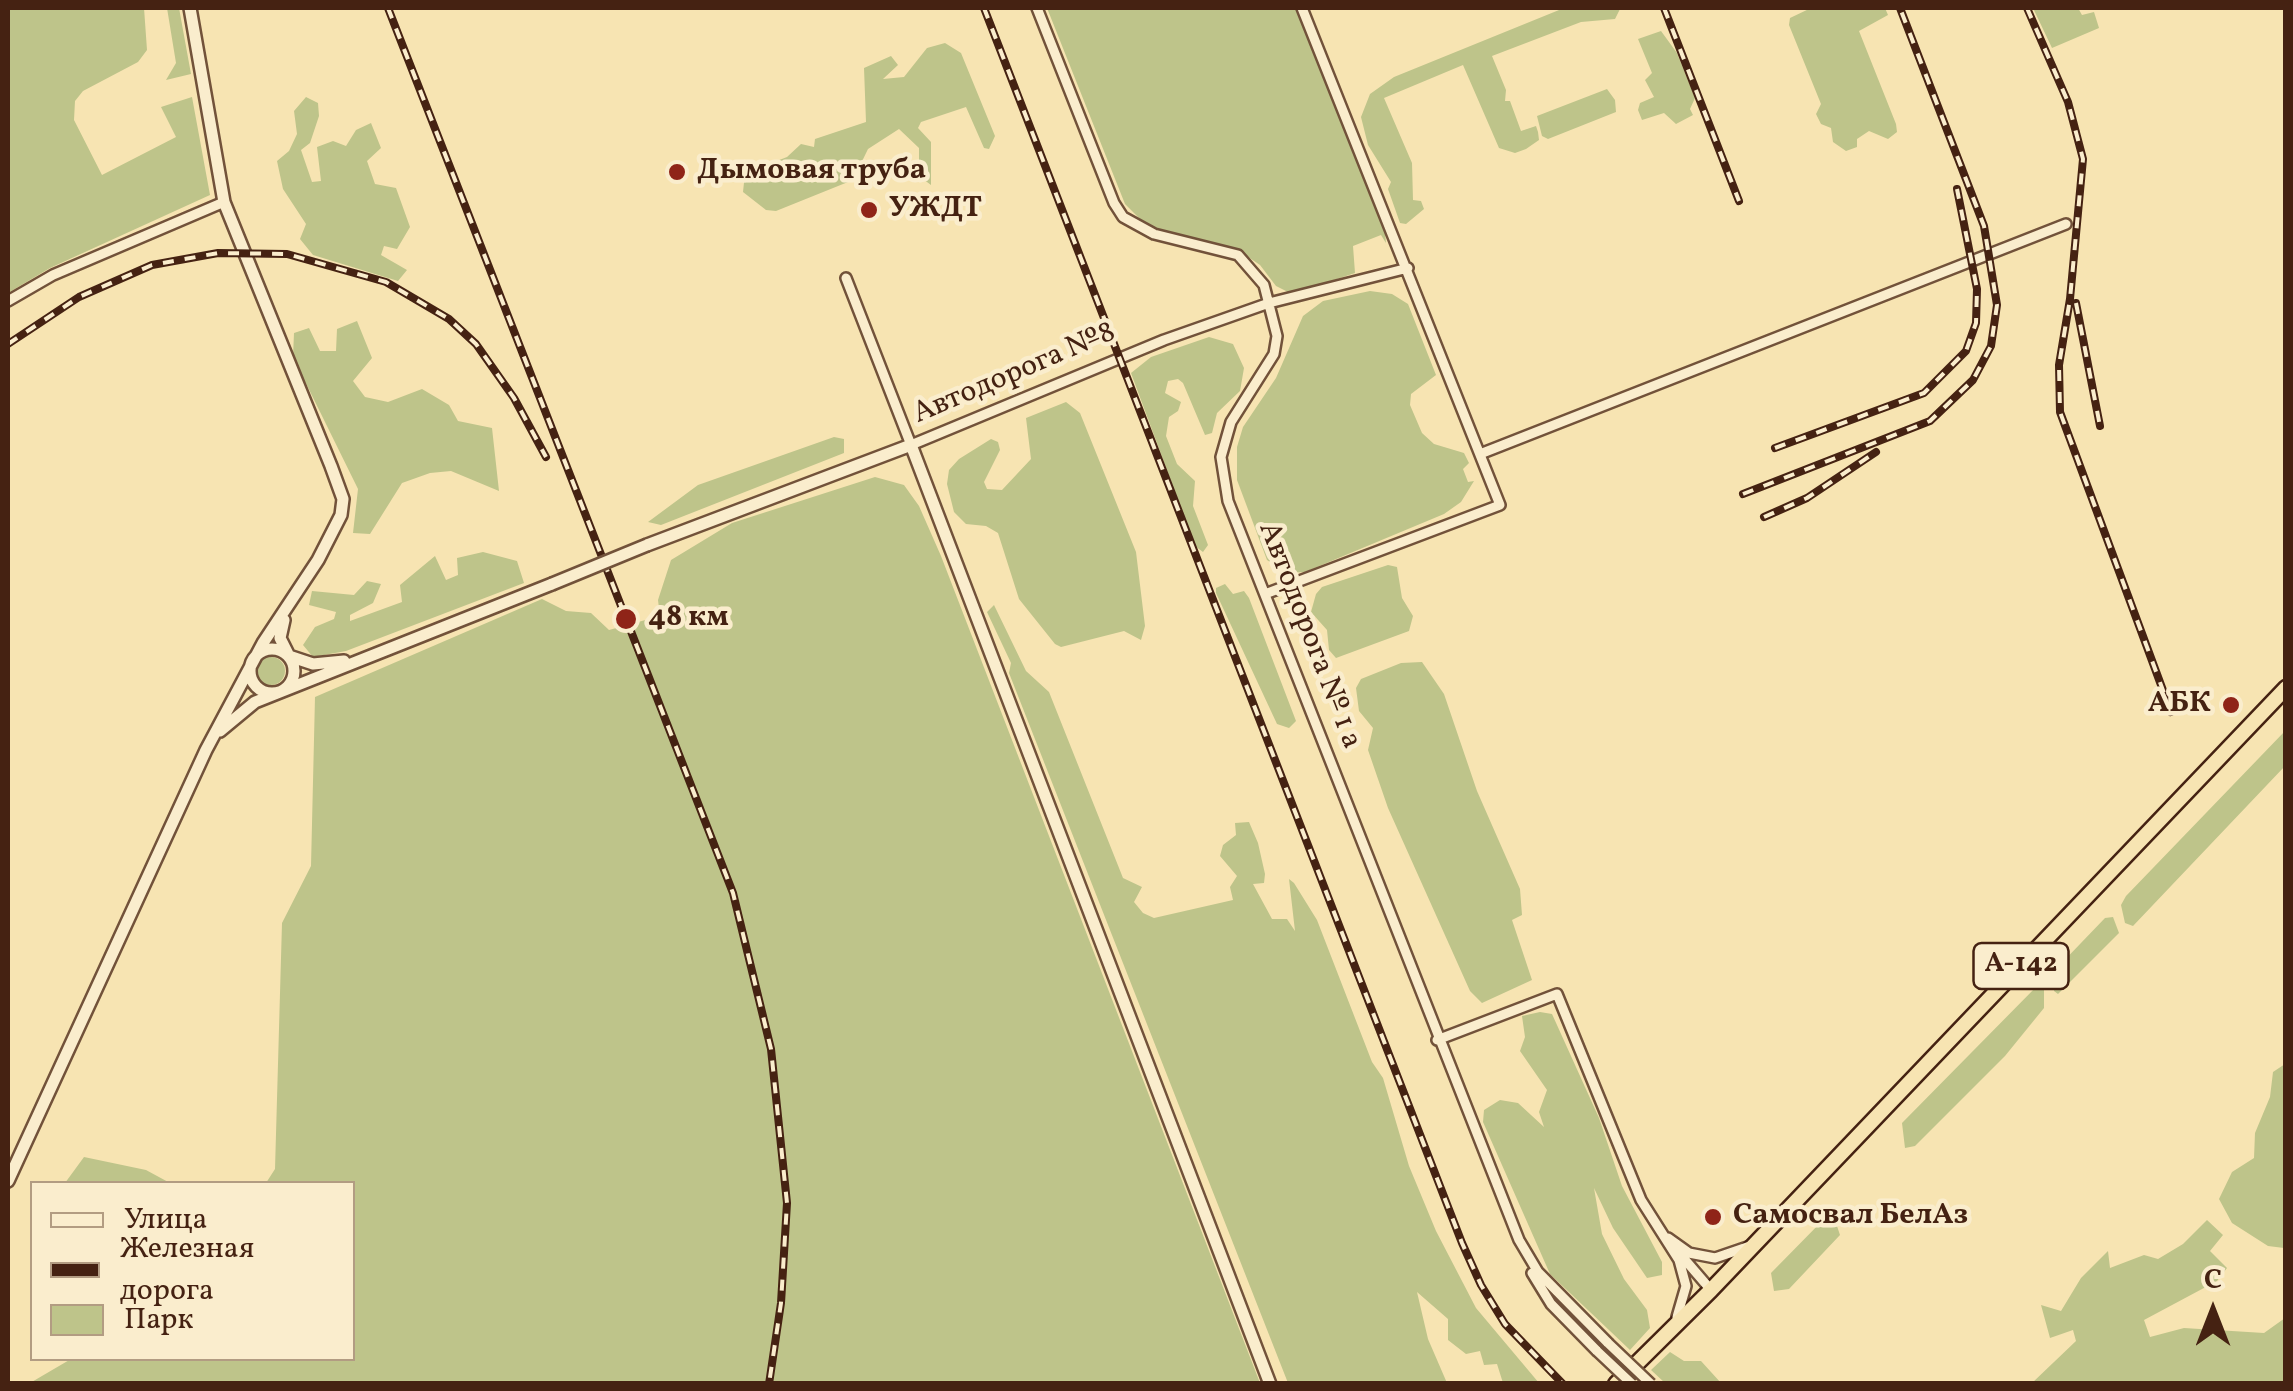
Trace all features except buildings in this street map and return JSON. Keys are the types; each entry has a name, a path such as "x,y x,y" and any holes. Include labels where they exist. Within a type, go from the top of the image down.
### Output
{"highway":[{"name":"А-142","path":"1616,1384 1712,1290 2286,688"}],"street":[{"path":"8,1181 206,750 254,660 335,532 343,498 224,202 190,8"},
{"name":"Автодорога № 1 а","path":"1037,8 1123,216 1154,234 1238,255 1255,270 1277,336 1274,354 1230,422 1221,457 1228,501 1518,1240 1538,1272 1651,1384"},
{"path":"1265,594 1500,506 1302,8"},
{"path":"8,301 53,275 224,202"},
{"path":"1480,454 2066,224"},
{"name":"Автодорога №8","path":"358,659 911,446 1164,340 1269,303 1408,268"},
{"path":"846,278 1270,1384"},
{"path":"254,660 255,683 266,692 280,692 294,676 280,629 297,594"},
{"path":"254,660 268,650 318,664 358,659"},
{"path":"206,750 237,713 358,659"},
{"path":"1437,1040 1557,994 1641,1200 1679,1260 1686,1286 1684,1303 1670,1330"},
{"path":"1662,1234 1689,1253 1715,1258 1756,1244"},
{"path":"1662,1234 1712,1290"},
{"path":"1518,1240 1551,1304 1632,1384"}],"green space":[{"path":"8,8 144,8 147,50 138,62 83,91 75,101 74,120 102,175 176,137 161,107 192,97 210,195 50,268 8,293"},
{"path":"167,8 179,8 191,74 166,80 176,63"},
{"path":"1047,8 1297,8 1384,222 1386,243 1381,235 1353,246 1355,273 1292,294 1276,286 1260,265 1235,248 1147,226 1125,204"},
{"path":"1564,8 1620,9 1615,19 1581,22 1492,56 1506,90 1505,101 1510,101 1521,131 1536,126 1539,140 1526,149 1515,153 1499,148 1463,65 1384,98 1412,163 1413,200 1421,201 1424,209 1406,224 1400,223 1388,189 1391,182 1368,145 1361,117 1370,94 1394,77"},
{"path":"1811,8 1885,8 1888,15 1859,31 1896,124 1897,132 1888,139 1869,131 1857,139 1857,147 1846,151 1833,142 1831,128 1821,124 1816,114 1821,104 1789,25 1790,18"},
{"path":"2033,8 2078,8 2082,15 2094,12 2099,28 2052,48"},
{"path":"1661,31 1677,53 1695,98 1690,109 1693,115 1676,124 1664,113 1642,120 1638,110 1640,103 1654,97 1645,80 1652,73 1638,39"},
{"path":"945,43 961,53 995,136 989,149 984,148 966,107 921,122 918,128 931,142 931,185 919,176 919,148 899,129 868,149 853,180 776,211 766,210 743,192 746,164 764,166 787,157 801,144 814,147 815,139 866,122 864,68 891,56 898,65 883,79 904,77 927,48"},
{"path":"1607,89 1615,100 1616,112 1548,139 1542,136 1537,116"},
{"path":"306,97 318,103 319,116 310,143 301,150 312,182 321,181 317,147 333,141 346,146 356,130 371,123 381,148 367,161 375,184 396,188 410,227 397,249 384,246 381,255 407,270 398,281 313,255 300,239 306,224 283,189 277,161 289,151 297,134 294,111"},
{"path":"1370,291 1392,294 1408,304 1436,375 1411,394 1410,405 1422,433 1434,444 1464,453 1469,463 1463,469 1468,482 1474,481 1461,502 1444,514 1305,572 1287,573 1267,560 1237,480 1237,447 1243,427 1276,378 1303,316 1323,301"},
{"path":"357,321 372,358 353,381 365,397 388,402 422,389 449,405 458,421 492,428 499,491 451,471 430,473 402,483 370,534 353,533 358,489 293,357 294,333 309,328 320,351 336,351 337,329"},
{"path":"1209,337 1233,344 1244,368 1240,391 1217,413 1212,433 1205,435 1183,383 1178,379 1168,381 1165,393 1181,402 1178,411 1169,417 1166,436 1177,464 1195,481 1193,506 1208,545 1203,552 1195,546 1131,373 1151,357"},
{"path":"1066,402 1080,413 1136,552 1145,626 1141,640 1124,631 1061,647 1055,644 1019,599 998,533 986,526 966,524 954,512 947,484 949,470 959,459 991,439 998,442 1000,450 984,482 987,489 1002,490 1031,459 1026,418"},
{"path":"834,437 844,439 844,453 661,525 648,522 698,485"},
{"path":"875,477 904,485 919,506 1260,1383 30,1383 68,1361 355,1361 355,1181 267,1181 275,1169 282,923 311,866 315,697 542,599 566,611 591,613 609,630 660,616 658,600 671,560 732,523"},
{"path":"483,552 517,561 524,583 346,651 313,657 303,645 315,627 334,619 336,612 309,605 312,591 354,595 367,581 381,584 373,603 350,615 350,621 402,602 400,585 435,556 446,580 458,575 457,558"},
{"path":"1388,565 1397,567 1402,598 1413,616 1409,631 1336,658 1329,650 1327,630 1311,612 1316,594 1322,587"},
{"path":"1225,584 1233,594 1244,591 1249,598 1296,721 1289,728 1277,724 1216,593 1216,588"},
{"path":"994,605 1026,671 1049,692 1123,878 1142,887 1134,902 1143,913 1154,918 1233,900 1230,887 1237,876 1220,856 1223,845 1236,835 1235,823 1249,822 1258,843 1264,883 1253,884 1272,919 1287,919 1295,931 1289,879 1294,883 1317,920 1372,1062 1383,1078 1409,1166 1436,1231 1476,1308 1539,1383 1503,1383 1497,1364 1484,1365 1480,1351 1466,1354 1448,1340 1448,1319 1417,1292 1428,1339 1447,1383 1288,1383 1009,673 1011,663 987,612"},
{"path":"271,657 281,661 285,671 281,681 271,685 261,681 257,671 261,661"},
{"path":"1422,662 1444,694 1477,791 1520,889 1522,915 1512,920 1532,980 1482,1003 1470,991 1388,808 1368,750 1373,728 1359,711 1356,688 1361,679 1401,663"},
{"path":"2285,731 2285,766 2133,926 2125,923 2121,905 2126,896"},
{"path":"2113,917 2119,933 2058,994 2054,991 2056,969 2105,918"},
{"path":"2038,985 2044,989 2044,1008 2005,1056 1915,1146 1905,1148 1902,1123"},
{"path":"1552,1014 1599,1118 1622,1186 1662,1262 1662,1275 1647,1278 1613,1228 1594,1188 1602,1234 1624,1279 1647,1310 1650,1328 1630,1350 1550,1274 1483,1122 1484,1110 1500,1100 1518,1103 1544,1127 1539,1112 1547,1090 1520,1051 1525,1037 1522,1016"},
{"path":"2285,1064 2284,1248 2268,1246 2232,1223 2219,1199 2232,1172 2254,1158 2255,1133 2270,1097 2273,1072"},
{"path":"84,1157 146,1170 166,1181 66,1181"},
{"path":"1826,1217 1834,1217 1840,1235 1789,1289 1774,1291 1771,1273"},
{"path":"2207,1220 2223,1235 2210,1251 2227,1268 2217,1281 2144,1320 2150,1337 2184,1328 2264,1333 2285,1318 2285,1381 2032,1383 2076,1341 2073,1330 2050,1338 2041,1305 2061,1311 2081,1278 2108,1251 2110,1268 2144,1255 2158,1259 2183,1244"},
{"path":"1670,1352 1684,1361 1701,1361 1721,1383 1665,1383 1651,1370"}],"railway":[{"path":"388,8 733,893 771,1049 787,1203 781,1303 769,1384"},
{"path":"984,8 1462,1243 1505,1324 1563,1384"},
{"path":"1664,8 1739,201"},
{"path":"1743,494 1930,421 1973,380 1991,346 1997,305 1984,226 1900,8"},
{"path":"2027,8 2068,102 2083,159 2070,299 2059,365 2060,412 2171,712"},
{"path":"1775,448 1924,393 1966,351 1976,323 1977,289 1957,189"},
{"path":"8,344 79,297 152,265 218,253 287,254 386,282 449,319 476,344 514,398 546,457"},
{"path":"2076,303 2100,426"},
{"path":"1764,517 1807,498 1876,452"}],"place":[{"name":"Дымовая труба","path":"677,172"},
{"name":"УЖДТ","path":"869,210"},
{"name":"48 км","path":"626,619"},
{"name":"АБК","path":"2231,705"},
{"name":"Самосвал БелАз","path":"1713,1217"}]}
